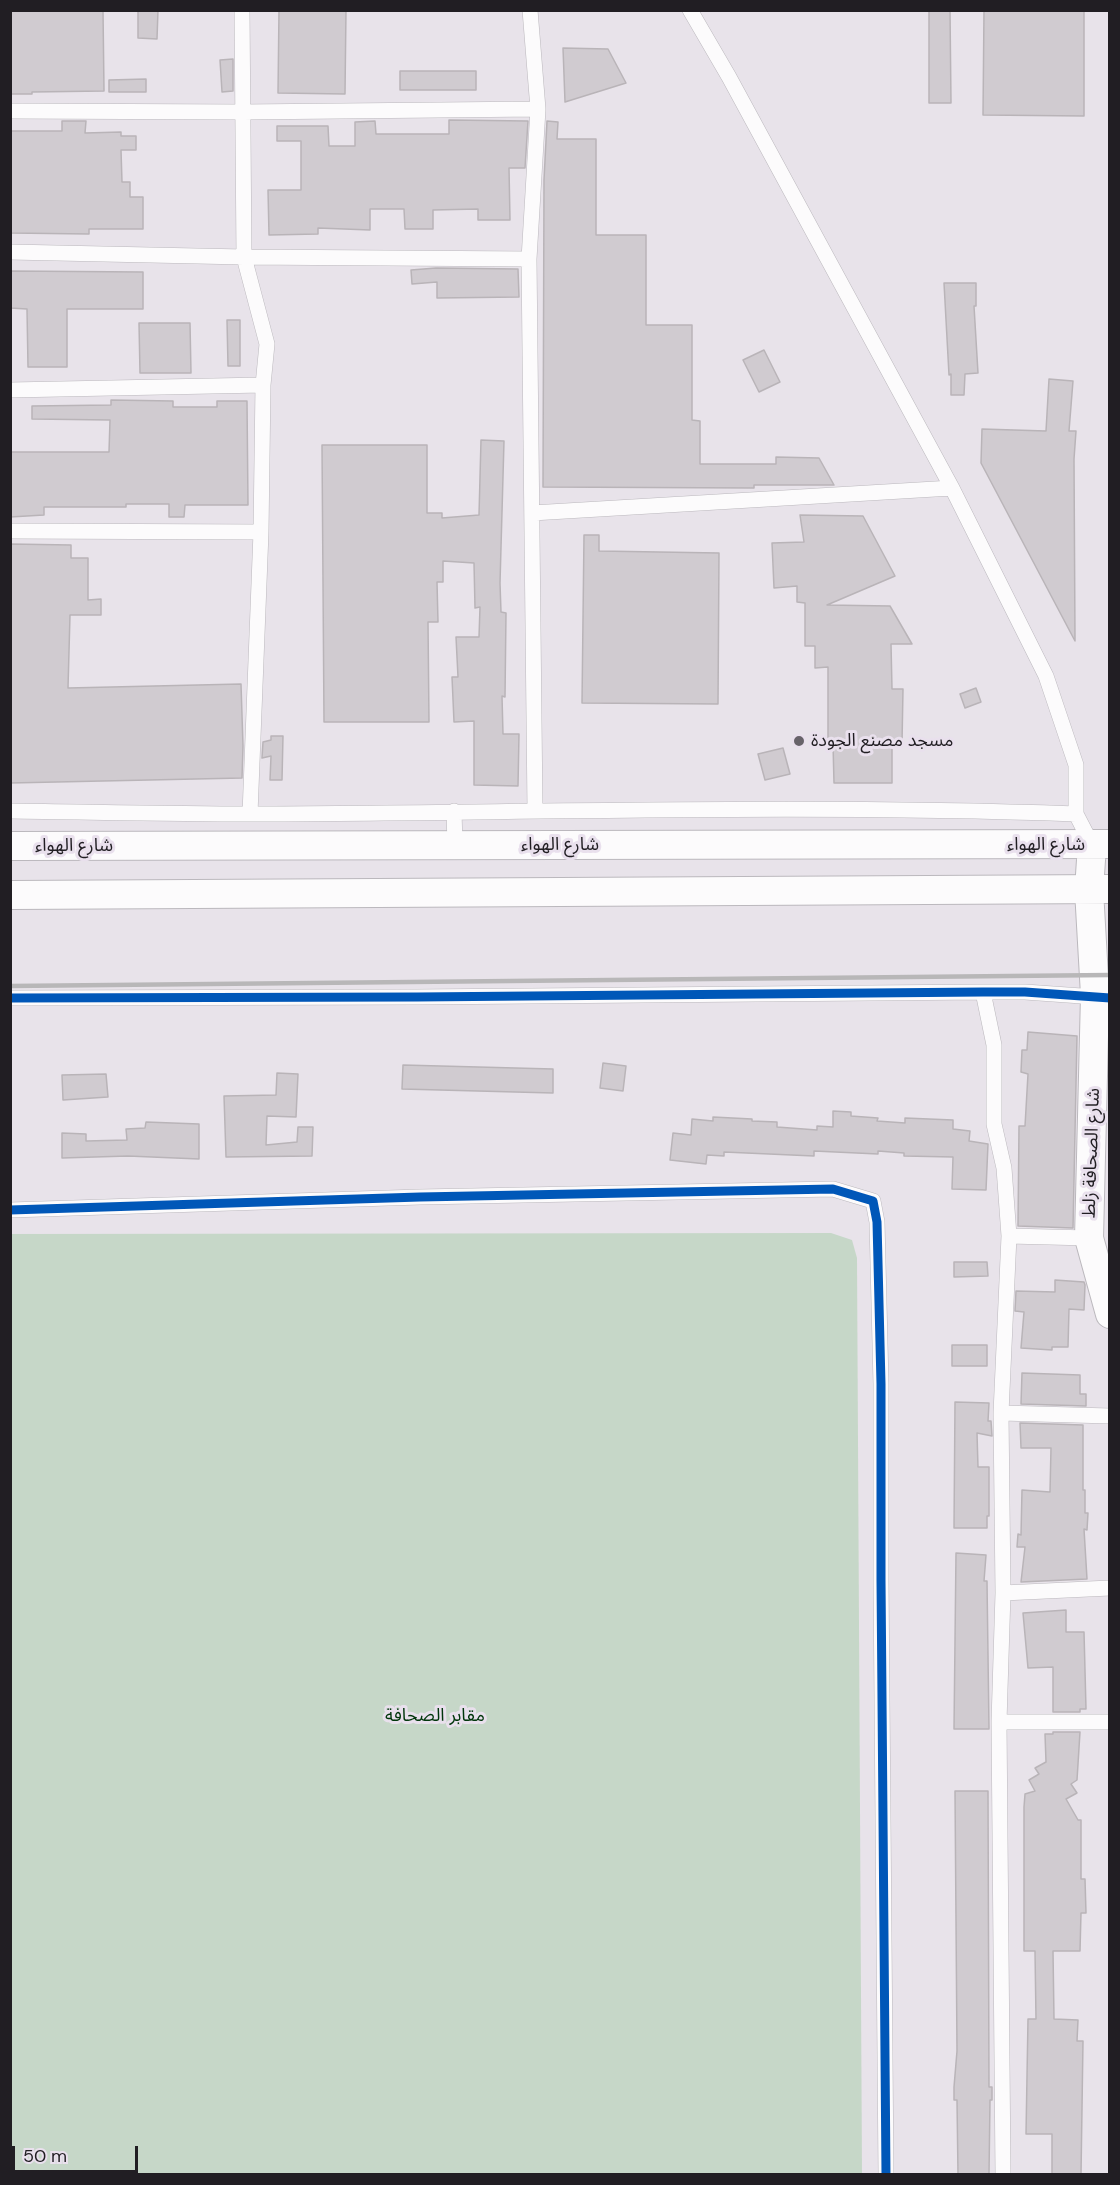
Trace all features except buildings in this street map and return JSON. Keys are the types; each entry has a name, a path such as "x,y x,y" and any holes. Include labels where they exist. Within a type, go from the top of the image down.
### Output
{"highway":[{"name":"شارع الهواء","path":"10,846 1101,845"},
{"name":"شارع الصحافة زلط","path":"1101,845 1099,889 1102,997 1089,1238 1110,1314"},
{"path":"10,895 1099,889"}],"street":[{"path":"242,10 244,257 267,344 263,385 261,532 250,814"},
{"path":"530,10 538,109 530,259 535,810"},
{"path":"690,10 729,77 952,488 1046,676 1076,765 1076,814 1101,845"},
{"path":"10,111 243,112 538,109"},
{"path":"10,252 244,257 530,259"},
{"path":"10,390 263,385"},
{"path":"532,513 952,488"},
{"path":"10,531 261,532"},
{"path":"10,811 250,814 535,810 957,809 1076,814"},
{"path":"454,811 455,845"},
{"path":"983,992 994,1045 994,1124 1004,1168 1009,1236 1001,1413 1002,1593 999,1722 1003,2175"},
{"path":"10,998 983,992 1102,997"},
{"path":"10,1210 397,1198 833,1189 873,1201 877,1222 881,1384 886,2175"},
{"path":"1009,1236 1089,1238"},
{"path":"1001,1413 1110,1416"},
{"path":"1002,1593 1110,1588"},
{"path":"999,1722 1110,1722"}],"green space":[{"name":"مقابر الصحافة","path":"831,1233 852,1240 857,1258 862,2174 11,2174 11,1234"}],"railway":[{"path":"10,986 1110,975"}],"cycle path":[{"path":"10,998 983,992 1025,992 1110,998"},
{"path":"10,1210 420,1197 833,1189 873,1201 877,1222 881,1384 886,2174"}],"place":[{"name":"مسجد مصنع الجودة","path":"799,741"}]}
